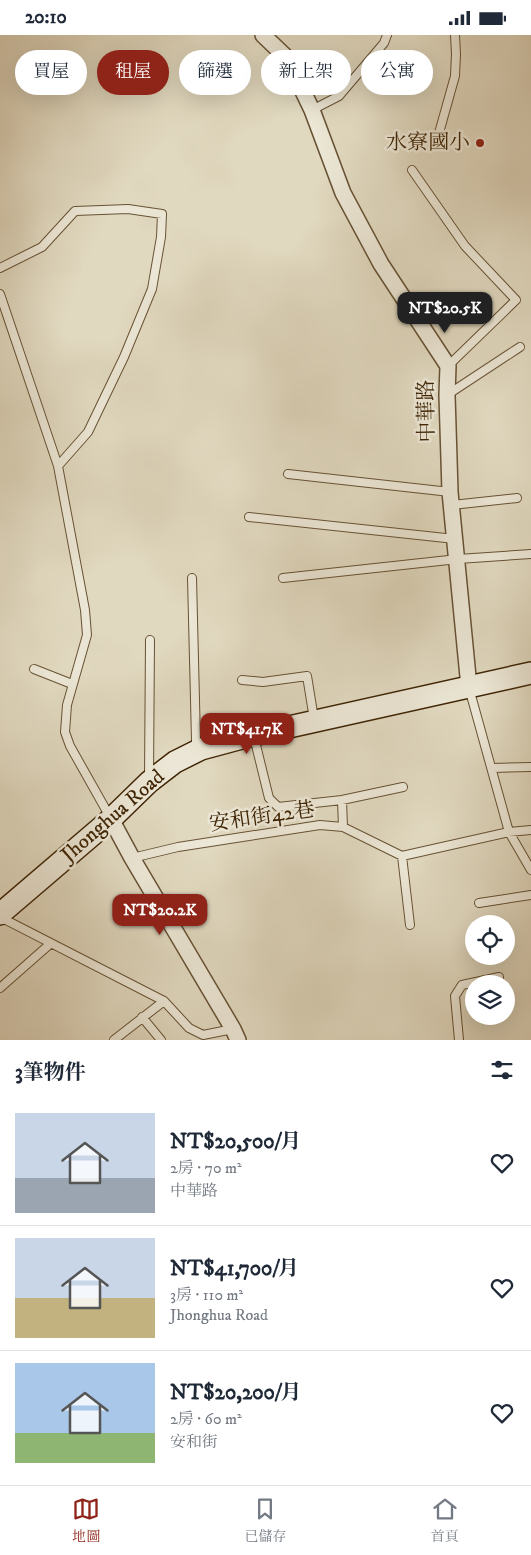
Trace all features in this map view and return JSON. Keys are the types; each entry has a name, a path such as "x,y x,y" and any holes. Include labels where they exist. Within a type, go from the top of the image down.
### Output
{"street":[{"name":"中華路","path":"263,35 287,58 312,111 343,193 381,264 448,366 447,395 451,499 469,687"},
{"name":"Jhonghua Road","path":"0,916 111,819 149,782 175,762 200,749 253,735 531,673"},
{"path":"111,819 236,1034"}],"lane":[{"path":"312,111 339,96 384,43 388,35"},
{"path":"439,133 455,76 455,35"},
{"path":"412,170 465,246 516,300 448,366"},
{"path":"0,268 42,247 75,211 128,209 162,214 162,237 152,289 124,357 88,432 58,465"},
{"path":"0,294 58,465 85,610 87,635 67,705 65,732 70,746 111,819"},
{"path":"447,395 520,347"},
{"path":"288,474 451,499 517,498"},
{"path":"250,517 455,539"},
{"path":"283,578 458,559 531,554"},
{"path":"192,578 196,741 200,749"},
{"path":"149,782 150,640"},
{"path":"34,669 72,684"},
{"path":"242,680 263,682 307,677 314,721"},
{"path":"469,687 509,832 531,870"},
{"name":"安和街42巷","path":"253,735 269,799 278,807 342,801 403,787"},
{"path":"492,768 531,767"},
{"path":"342,801 343,827"},
{"name":"安和街42巷","path":"132,858 178,847 320,825 343,827 402,855"},
{"path":"410,925 402,855 509,832 531,830"},
{"path":"479,903 531,895"},
{"path":"0,916 50,944 164,1001 200,1037 236,1034"},
{"path":"0,988 50,944"},
{"path":"459,1040 455,996 462,985 465,984"},
{"path":"114,1040 164,1001"},
{"path":"142,1017 161,1040"}],"place":[{"name":"水寮國小","path":"480,143"}]}
